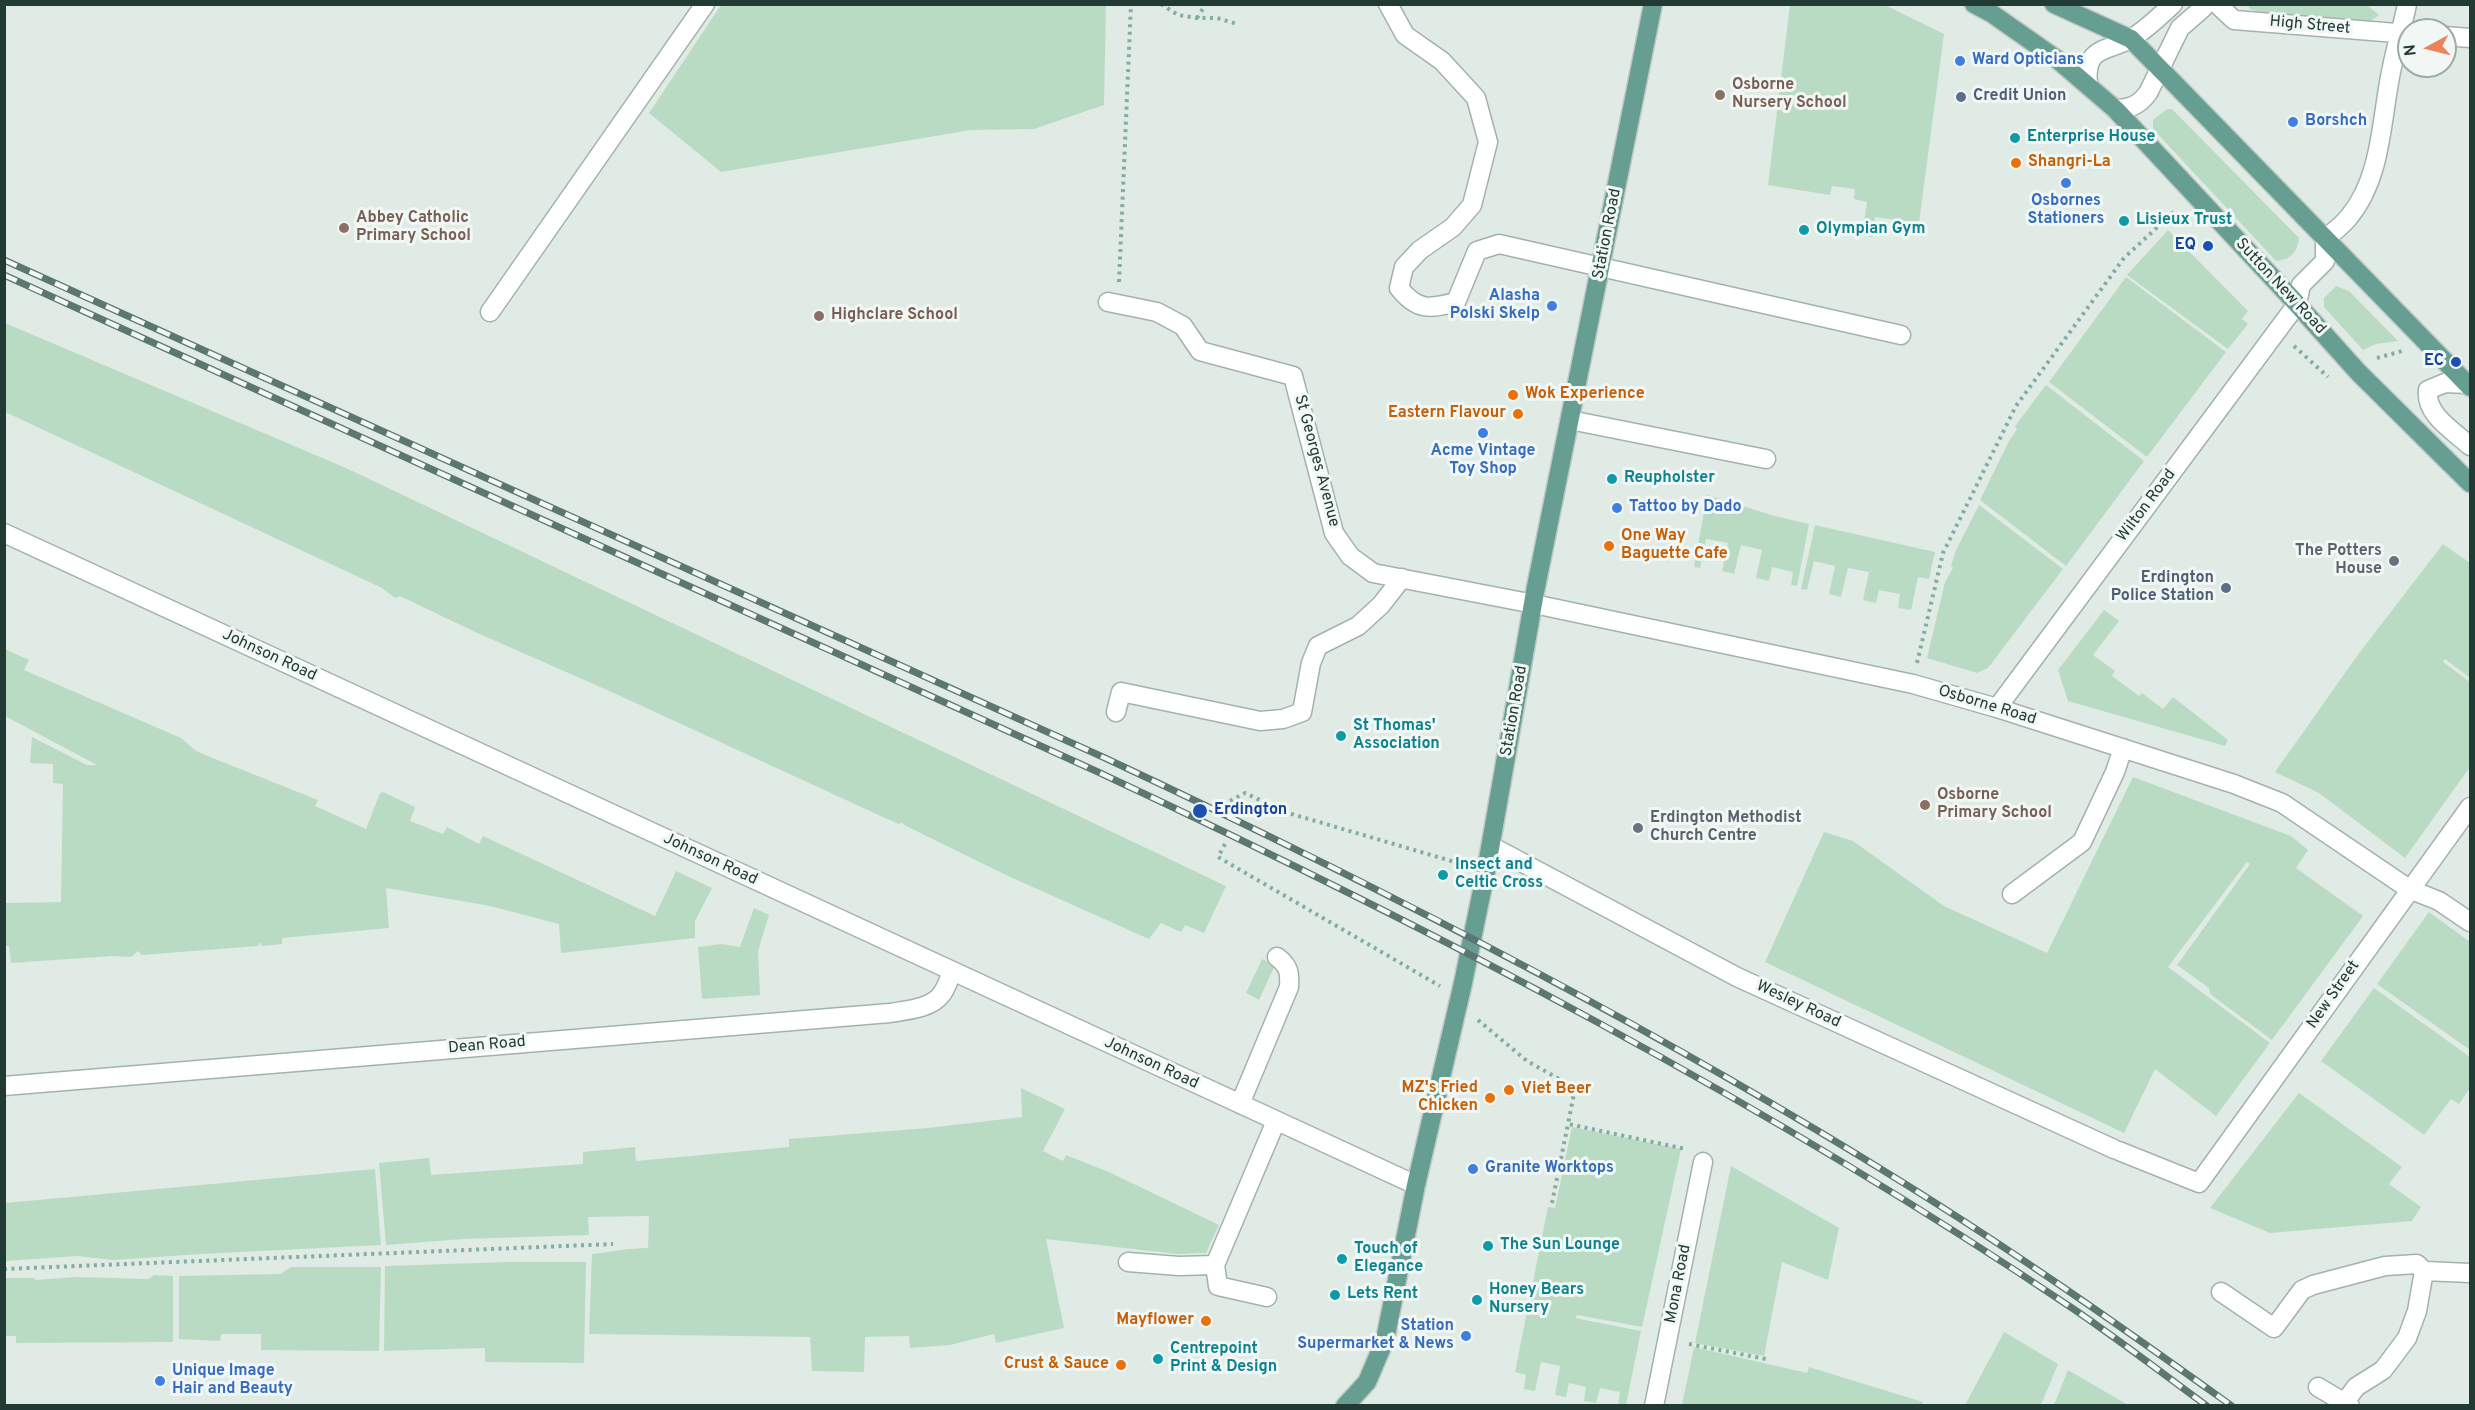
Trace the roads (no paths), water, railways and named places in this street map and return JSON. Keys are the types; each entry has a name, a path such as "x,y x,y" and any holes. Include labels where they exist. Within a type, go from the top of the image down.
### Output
{"main road":[{"name":"Station Road","path":"1345,1406 1367,1382 1385,1340 1416,1185 1486,871 1534,604 1653,4"},
{"name":"Sutton New Road","path":"1974,4 2026,37 2088,84 2115,109 2358,372 2470,483"},
{"path":"2054,4 2131,39 2469,386"}],"street":[{"path":"490,312 705,4"},
{"path":"1388,4 1405,35 1442,61 1476,98 1488,142 1472,206 1453,227 1420,250 1404,267 1400,288 1410,302 1433,309 1456,302 1477,251 1499,244 1901,335"},
{"path":"2088,84 2089,66 2098,52 2131,39 2173,4"},
{"path":"2115,109 2132,107 2148,93 2180,28 2203,8 2203,4"},
{"name":"High Street","path":"2217,4 2235,20 2397,33"},
{"path":"2325,239 2349,217 2367,187 2383,127 2392,67 2397,55"},
{"name":"Wilton Road","path":"1997,708 2297,304 2301,285 2325,261 2325,239"},
{"name":"St Georges Avenue","path":"1113,303 1157,312 1183,326 1200,351 1293,376 1334,533 1350,556 1374,573 1534,604"},
{"path":"2469,386 2445,383 2428,390 2427,402 2432,411 2470,446"},
{"path":"1570,420 1766,459"},
{"name":"Johnson Road","path":"4,533 1416,1185"},
{"path":"1116,712 1121,692 1260,721 1282,719 1302,712 1311,663 1318,646 1358,626 1381,605 1402,578"},
{"name":"Osborne Road","path":"1534,604 1912,684 1997,708 2234,784 2282,803 2409,889 2439,901 2470,922"},
{"path":"2012,894 2082,842 2115,772 2123,748"},
{"name":"New Street","path":"2199,1183 2470,807"},
{"name":"Wesley Road","path":"1491,846 1737,977 2116,1150 2199,1183"},
{"path":"1240,1104 1289,987 1290,974 1286,964 1276,957"},
{"name":"Dean Road","path":"4,1086 890,1012 919,1008 935,1000 941,995 952,972"},
{"path":"1267,1297 1218,1286 1215,1265 1276,1121"},
{"name":"Mona Road","path":"1654,1406 1703,1162"},
{"path":"1128,1262 1179,1266 1215,1265"},
{"path":"2221,1292 2274,1328 2302,1290 2313,1284 2385,1266 2417,1264 2424,1271 2470,1273"},
{"path":"2318,1387 2347,1404 2356,1387 2383,1370 2408,1338 2417,1311 2424,1271"}],"railway":[{"path":"4,260 1105,758 1409,906 1609,1011 1805,1123 1986,1236 2232,1406"},
{"path":"4,275 1098,772 1349,893 1473,956 1596,1021 1837,1159 2072,1308 2207,1406"}],"place":[{"name":"Ward Opticians","path":"1960,61"},
{"name":"Osborne Nursery School","path":"1720,95"},
{"name":"Credit Union","path":"1961,97"},
{"name":"Borshch","path":"2293,122"},
{"name":"Enterprise House","path":"2015,138"},
{"name":"Shangri-La","path":"2016,163"},
{"name":"Osbornes Stationers","path":"2066,183"},
{"name":"Lisieux Trust","path":"2124,221"},
{"name":"Abbey Catholic Primary School","path":"344,228"},
{"name":"Olympian Gym","path":"1804,230"},
{"name":"EQ","path":"2208,246"},
{"name":"Alasha Polski Skelp","path":"1552,306"},
{"name":"Highclare School","path":"819,316"},
{"name":"EC","path":"2456,362"},
{"name":"Wok Experience","path":"1513,395"},
{"name":"Eastern Flavour","path":"1518,414"},
{"name":"Acme Vintage Toy Shop","path":"1483,433"},
{"name":"Reupholster","path":"1612,479"},
{"name":"Tattoo by Dado","path":"1617,508"},
{"name":"One Way Baguette Cafe","path":"1609,546"},
{"name":"The Potters House","path":"2394,561"},
{"name":"Erdington Police Station","path":"2226,588"},
{"name":"St Thomas' Association","path":"1341,736"},
{"name":"Osborne Primary School","path":"1925,805"},
{"name":"Erdington","path":"1200,811"},
{"name":"Erdington Methodist Church Centre","path":"1638,828"},
{"name":"Insect and Celtic Cross","path":"1443,875"},
{"name":"Viet Beer","path":"1509,1090"},
{"name":"MZ's Fried Chicken","path":"1490,1098"},
{"name":"Granite Worktops","path":"1473,1169"},
{"name":"The Sun Lounge","path":"1488,1246"},
{"name":"Touch of Elegance","path":"1342,1259"},
{"name":"Lets Rent","path":"1335,1295"},
{"name":"Honey Bears Nursery","path":"1477,1300"},
{"name":"Mayflower","path":"1206,1321"},
{"name":"Station Supermarket & News","path":"1466,1336"},
{"name":"Centrepoint Print & Design","path":"1158,1359"},
{"name":"Crust & Sauce","path":"1121,1365"},
{"name":"Unique Image Hair and Beauty","path":"160,1381"}]}
